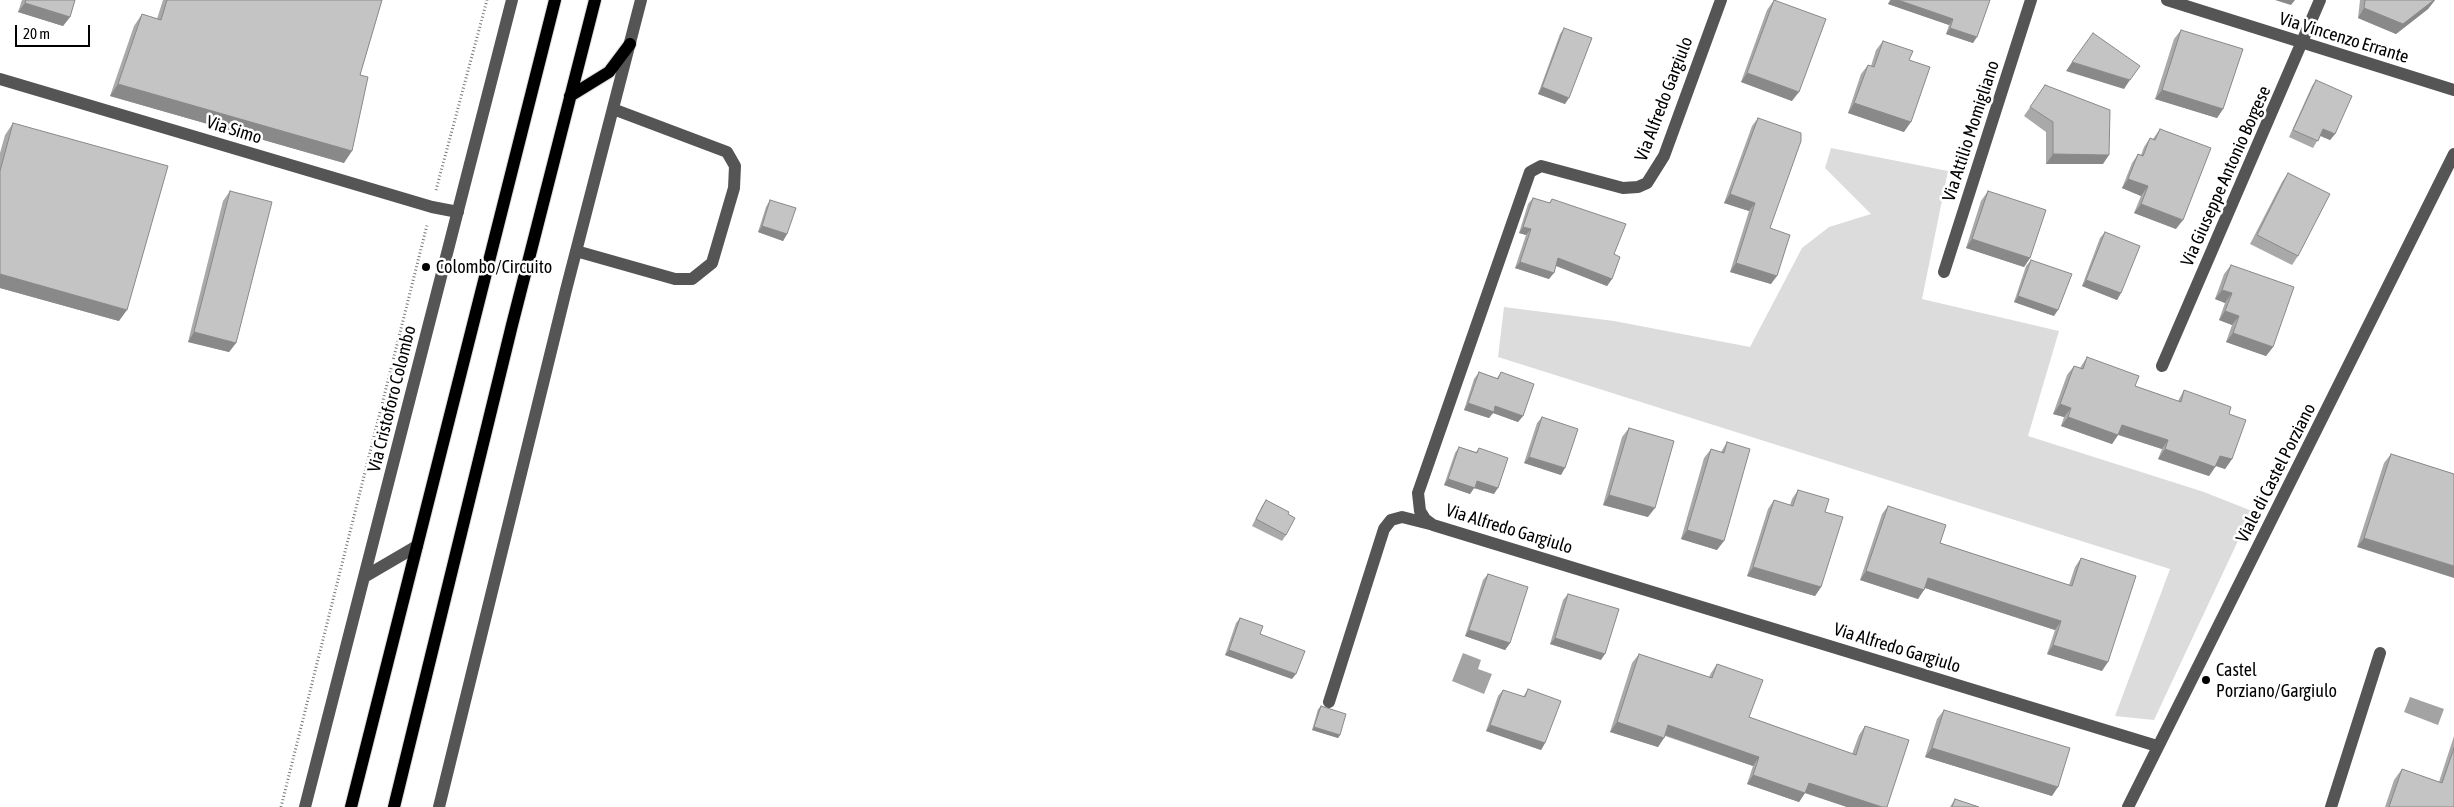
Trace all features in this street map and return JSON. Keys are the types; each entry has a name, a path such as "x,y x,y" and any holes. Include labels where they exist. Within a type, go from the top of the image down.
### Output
{"main road":[{"path":"351,807 556,0"},
{"path":"394,807 594,0"},
{"path":"570,96 609,72 630,44"}],"street":[{"name":"Via Cristoforo Colombo","path":"305,807 512,0"},
{"path":"439,807 576,251 641,0"},
{"name":"Via Alfredo Gargiulo","path":"1721,0 1664,156 1648,183 1638,187 1623,188 1541,166 1530,172 1418,493 1420,511 1425,519 1433,524 2158,746"},
{"name":"Via Attilio Momigliano","path":"1944,272 2031,0"},
{"name":"Via Vincenzo Errante","path":"2167,0 2302,44 2454,90"},
{"name":"Via Giuseppe Antonio Borgese","path":"2162,366 2320,0"},
{"name":"Via Simo","path":"0,79 432,207 458,212"},
{"path":"576,251 675,280 692,279 712,263 734,188 735,166 727,152 613,109"},
{"name":"Viale di Castel Porziano","path":"2128,807 2339,388 2454,154"},
{"path":"1329,702 1384,529 1392,520 1402,517 1433,524"},
{"path":"364,576 417,546"},
{"path":"2331,807 2380,653"}],"path":[{"path":"281,807 432,207 487,0"}],"shaded area":[{"path":"1831,148 1948,171 1922,299 2059,331 2028,436 2204,492 2252,511 2154,720 2115,716 2170,569 1498,357 1504,307 1614,321 1750,347 1802,248 1829,227 1871,214 1825,168"},
{"path":"1463,653 1481,660 1478,669 1492,674 1484,694 1452,681"},
{"path":"2410,697 2444,709 2438,725 2404,712"}],"building":[{"path":"26,0 75,0 70,17 25,3"},
{"path":"167,0 382,0 360,75 368,77 352,151 118,84 142,14 161,20"},
{"path":"1774,0 1826,19 1799,92 1747,73"},
{"path":"1898,0 1990,0 1977,37 1950,28 1953,19"},
{"path":"2365,0 2434,0 2403,24 2364,8"},
{"path":"1564,28 1592,38 1569,98 1542,87"},
{"path":"2181,30 2243,49 2223,109 2162,90"},
{"path":"2093,33 2140,66 2130,80 2072,62"},
{"path":"1883,41 1913,51 1909,60 1930,67 1911,122 1854,103 1868,65 1874,67"},
{"path":"2316,80 2352,96 2335,134 2323,129 2318,141 2293,130"},
{"path":"2045,85 2110,110 2109,155 2053,154 2053,122 2030,107"},
{"path":"1758,118 1801,133 1801,141 1770,228 1790,235 1777,276 1736,263 1755,203 1730,194"},
{"path":"13,123 168,166 127,310 0,274 0,171"},
{"path":"2160,129 2211,148 2183,220 2141,204 2148,186 2128,179 2138,154 2143,156 2150,138 2155,140"},
{"path":"2288,173 2330,194 2298,256 2257,235"},
{"path":"230,191 272,202 236,343 194,332"},
{"path":"1988,191 2046,210 2030,258 1972,239"},
{"path":"1533,198 1550,203 1552,199 1626,224 1614,254 1620,257 1612,279 1558,258 1554,273 1520,262 1531,229 1523,227"},
{"path":"770,200 796,208 787,234 762,226"},
{"path":"2105,232 2140,246 2121,293 2086,280"},
{"path":"2031,260 2072,274 2058,310 2018,296"},
{"path":"2231,265 2294,287 2273,347 2233,333 2239,316 2225,311 2232,293 2222,290"},
{"path":"2087,357 2139,376 2135,386 2181,402 2184,390 2231,407 2229,414 2246,420 2232,459 2220,456 2215,467 2165,449 2168,440 2122,425 2118,435 2068,417 2071,408 2060,404 2074,366 2083,369"},
{"path":"1479,372 1498,379 1501,372 1534,384 1523,416 1495,406 1494,412 1468,403"},
{"path":"1542,417 1578,429 1565,468 1529,457"},
{"path":"1629,428 1674,441 1655,508 1609,495"},
{"path":"1727,442 1750,449 1724,541 1687,530 1711,449 1724,453"},
{"path":"1459,447 1477,453 1479,448 1508,458 1498,488 1477,481 1475,488 1448,479"},
{"path":"2391,454 2454,474 2454,566 2364,538"},
{"path":"1798,490 1829,499 1825,512 1843,517 1821,587 1753,567 1774,500 1793,506"},
{"path":"1266,500 1289,512 1288,514 1295,518 1286,535 1256,519"},
{"path":"1888,506 1946,525 1940,543 2072,586 2081,558 2136,576 2108,662 2053,645 2061,621 1928,578 1924,590 1866,571"},
{"path":"1488,574 1528,587 1510,643 1469,630"},
{"path":"1568,594 1619,609 1605,654 1555,638"},
{"path":"1240,618 1263,626 1260,634 1305,651 1296,674 1229,650"},
{"path":"1639,654 1712,678 1717,664 1763,680 1749,717 1856,755 1865,726 1909,740 1887,807 1809,783 1805,793 1753,775 1759,757 1668,725 1664,738 1617,722"},
{"path":"1528,689 1561,701 1545,743 1490,725 1503,690 1525,697"},
{"path":"1321,706 1346,714 1340,735 1314,727"},
{"path":"1944,710 2070,748 2058,787 1932,748"},
{"path":"2454,748 2454,807 2389,807 2402,769 2442,783"},
{"path":"1955,799 1979,807 1952,807"}],"place":[{"name":"Colombo/Circuito","path":"426,267"},
{"name":"Castel Porziano/Gargiulo","path":"2206,680"}]}
